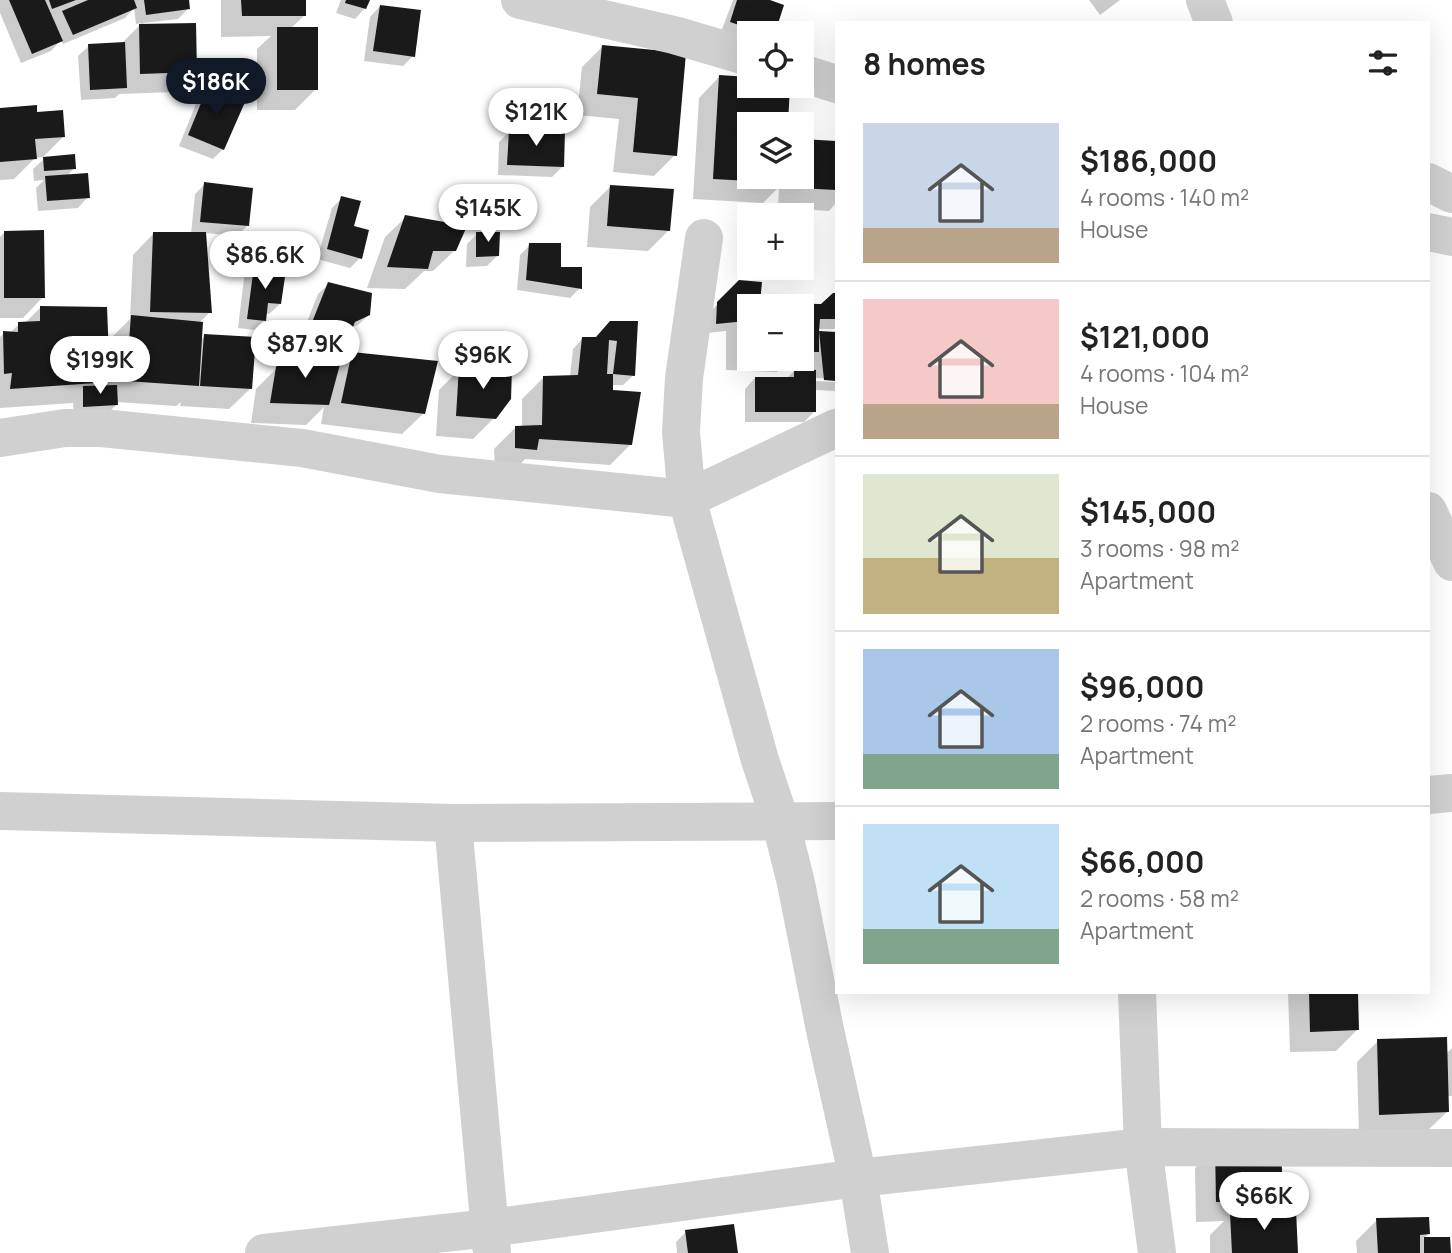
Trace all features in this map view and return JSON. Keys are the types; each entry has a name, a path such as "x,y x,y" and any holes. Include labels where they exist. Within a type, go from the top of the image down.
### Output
{"street":[{"path":"520,0 674,34 737,53"},
{"path":"1205,0 1213,21"},
{"path":"814,77 835,84"},
{"path":"1430,183 1452,194"},
{"path":"1430,232 1452,237"},
{"path":"704,238 684,377 681,432 687,499 796,883 858,1178 870,1253"},
{"path":"0,438 65,428 101,428 302,448 440,474 687,499 835,428"},
{"path":"1430,515 1452,562"},
{"path":"1430,794 1452,793"},
{"path":"0,811 453,823 835,821"},
{"path":"453,823 491,1240"},
{"path":"1137,994 1143,1147 1157,1253"},
{"path":"264,1253 491,1240 858,1178 1143,1147 1452,1147"}],"building":[{"path":"9,0 45,0 63,41 32,54"},
{"path":"49,0 76,0 52,9"},
{"path":"88,0 134,0 137,8 73,35 62,11"},
{"path":"144,0 189,0 190,9 146,15"},
{"path":"241,0 306,0 306,16 242,16"},
{"path":"346,0 370,0 366,9 345,3"},
{"path":"737,0 770,0 784,5 779,21 737,21 737,24 730,22"},
{"path":"380,5 421,10 415,57 373,51"},
{"path":"196,23 197,72 140,74 139,24"},
{"path":"277,27 318,27 318,90 277,90"},
{"path":"125,42 127,88 90,90 88,44"},
{"path":"602,45 686,53 677,156 633,152 638,98 597,94"},
{"path":"719,75 737,76 737,98 789,98 789,112 737,112 737,180 713,179"},
{"path":"208,86 245,102 224,150 188,135"},
{"path":"37,105 37,112 63,110 65,137 35,139 37,159 0,162 0,108"},
{"path":"509,130 565,131 564,167 507,165"},
{"path":"814,140 835,141 835,190 814,189"},
{"path":"75,154 76,169 44,171 43,157"},
{"path":"88,173 90,198 47,201 45,176"},
{"path":"204,182 253,188 249,226 200,222"},
{"path":"610,185 674,189 670,231 607,226"},
{"path":"341,196 361,201 354,226 369,230 362,259 327,249"},
{"path":"405,215 467,226 456,251 433,251 428,269 387,267"},
{"path":"44,230 45,298 4,298 4,231"},
{"path":"153,232 206,232 212,313 150,312"},
{"path":"476,232 500,232 499,256 476,257"},
{"path":"529,243 561,243 561,267 582,267 582,289 526,280"},
{"path":"254,266 286,270 281,304 268,303 266,321 247,319"},
{"path":"739,280 762,282 761,294 737,294 737,322 716,324 717,302"},
{"path":"328,282 372,293 370,315 355,322 348,338 309,330"},
{"path":"835,293 835,319 820,319 819,352 814,352 814,304 821,304"},
{"path":"40,306 107,307 110,382 10,389 12,373 4,374 3,331 18,332 18,322 40,321"},
{"path":"131,315 203,322 199,386 126,381"},
{"path":"610,321 638,321 635,376 613,374 613,390 641,392 632,445 539,439 537,450 515,448 515,426 542,425 543,376 578,375 582,337 596,337","holes":["609,340 617,341 613,374 607,374"]},
{"path":"819,331 835,332 835,381 824,380"},
{"path":"204,334 256,337 252,389 200,386"},
{"path":"352,352 438,361 425,414 341,403"},
{"path":"288,355 342,357 329,405 270,403 276,367"},
{"path":"459,367 512,367 511,399 496,419 456,416"},
{"path":"816,370 816,412 755,412 755,377 794,377 794,371"},
{"path":"117,385 118,405 83,407 83,386"},
{"path":"1309,994 1358,994 1359,1030 1310,1032"},
{"path":"1447,1037 1449,1112 1379,1115 1377,1039"},
{"path":"1281,1143 1283,1200 1216,1202 1215,1145"},
{"path":"1296,1210 1298,1253 1232,1253 1230,1213"},
{"path":"1429,1217 1430,1234 1420,1235 1420,1253 1378,1253 1376,1218"},
{"path":"734,1224 738,1253 688,1253 685,1230"},
{"path":"1424,1237 1450,1237 1451,1253 1424,1253"}]}
